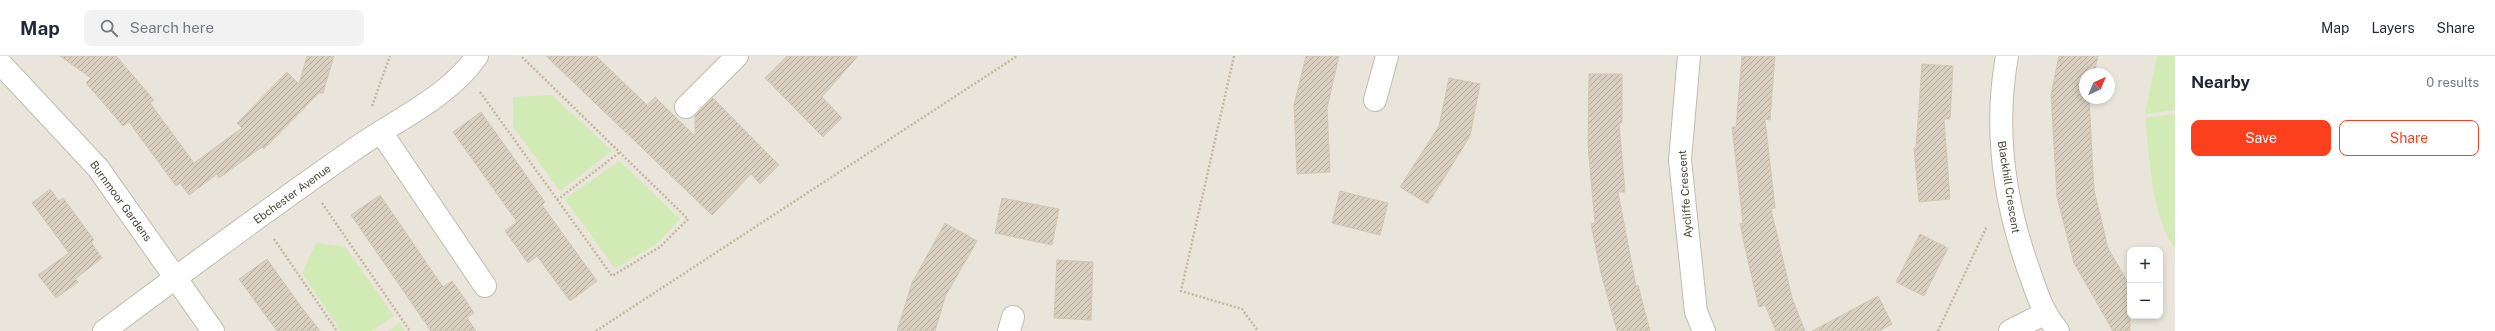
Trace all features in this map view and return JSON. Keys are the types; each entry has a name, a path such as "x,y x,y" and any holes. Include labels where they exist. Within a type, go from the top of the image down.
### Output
{"street":[{"path":"686,107 737,56"},
{"path":"1375,100 1387,56"},
{"name":"Aycliffe Crescent","path":"1688,56 1680,160 1696,312 1704,331"},
{"name":"Blackhill Crescent","path":"2007,56 2001,87 2001,150 2016,234 2044,314 2058,331"},
{"name":"Burnmoor Gardens","path":"0,63 98,168 213,331"},
{"name":"Ebchester Avenue","path":"104,331 176,277 356,148 381,132 472,64"},
{"path":"381,132 485,286"},
{"path":"2010,331 2044,314"}],"path":[{"path":"356,148 390,56"},
{"path":"472,64 557,200 612,276 660,247 688,219 521,56"},
{"path":"596,331 1017,56"},
{"path":"1234,56 1181,291 1242,310 1258,331"},
{"path":"557,200 620,152"},
{"path":"308,183 410,331"},
{"path":"1938,331 2007,184"},
{"path":"260,218 337,331"}],"shaded area":[{"path":"0,56 2175,56 2175,331 0,331"}],"green space":[{"path":"2157,56 2175,56 2175,110 2145,114"},
{"path":"552,95 612,151 560,191 513,126 513,97"},
{"path":"2175,114 2175,249 2167,235 2156,203 2150,168 2145,118"},
{"path":"619,161 680,219 655,245 615,268 565,199"},
{"path":"316,243 345,247 394,316 371,331 341,331 302,273"},
{"path":"400,323 405,331 388,331"}],"building":[{"path":"60,56 116,56 154,100 150,103 194,163 242,128 237,123 287,72 299,84 307,56 334,56 323,93 319,93 264,149 262,147 219,178 217,174 189,195 180,183 176,186 129,122 123,126 86,83 91,78"},
{"path":"546,56 596,56 647,105 655,97 695,136 695,116 713,98 779,165 760,184 751,174 712,215"},
{"path":"787,56 858,56 822,97 842,118 823,137 765,78"},
{"path":"1306,56 1339,56 1327,108 1330,172 1297,174 1294,105"},
{"path":"1742,56 1775,56 1770,120 1765,119 1775,208 1771,209 1792,298 1805,331 1776,331 1765,305 1759,307 1749,265 1740,224 1743,223 1732,127 1736,127"},
{"path":"2059,56 2098,56 2095,68 2079,68 2079,104 2089,104 2094,190 2108,248 2127,281 2127,319 2130,319 2130,331 2113,331 2074,263 2057,197 2051,94"},
{"path":"1922,64 1953,66 1950,119 1944,119 1950,199 1919,202 1914,148 1916,148"},
{"path":"1589,74 1622,74 1622,123 1619,123 1625,192 1618,192 1636,286 1638,285 1650,331 1617,331 1601,273 1591,224 1595,223 1588,146"},
{"path":"1449,78 1480,84 1470,136 1428,204 1400,187 1439,126"},
{"path":"481,112 545,202 542,205 597,281 570,301 537,256 528,263 505,231 517,222 453,132"},
{"path":"50,189 59,201 63,198 94,240 91,242 102,258 75,279 78,282 56,298 38,275 69,253 32,203"},
{"path":"1340,191 1388,203 1380,235 1332,223"},
{"path":"380,195 443,287 452,281 460,292 474,313 467,318 476,331 431,331 351,215"},
{"path":"1002,198 1059,209 1052,245 995,233"},
{"path":"945,223 977,241 945,297 935,331 897,331 912,283"},
{"path":"1920,234 1948,248 1924,296 1896,282"},
{"path":"267,259 320,331 277,331 239,279"},
{"path":"1057,260 1093,262 1091,320 1054,318"},
{"path":"1878,296 1892,324 1879,331 1812,331"}]}
